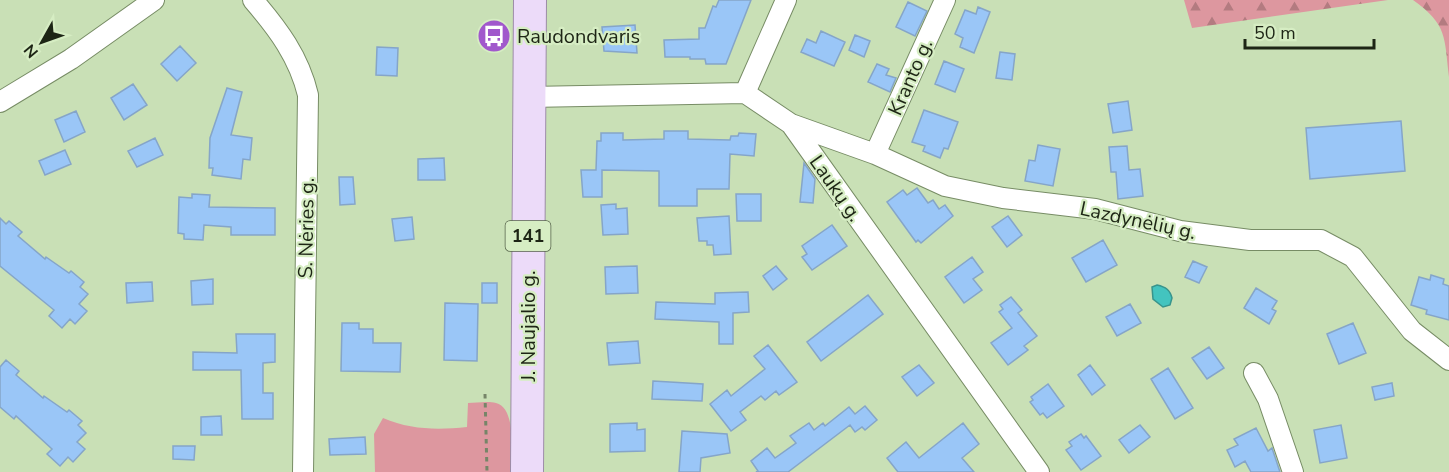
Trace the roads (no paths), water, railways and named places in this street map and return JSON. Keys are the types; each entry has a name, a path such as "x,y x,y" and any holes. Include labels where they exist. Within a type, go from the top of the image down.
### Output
{"main road":[{"name":"J. Naujalio g.","path":"527,472 530,0"}],"street":[{"path":"0,102 62,65 154,0"},
{"name":"S. Nėries g.","path":"253,0 290,48 303,74 308,95 303,472"},
{"path":"529,97 746,93 786,0"},
{"name":"Kranto g.","path":"875,154 945,0"},
{"name":"Laukų g.","path":"746,93 791,124 1039,472"},
{"name":"Lazdynėlių g.","path":"791,124 875,154 945,186 1003,198 1095,209 1179,231 1250,240 1321,240 1353,257 1412,331 1449,360"},
{"path":"1254,373 1268,399 1293,472"}],"water":[{"path":"1157,285 1170,293 1172,298 1170,305 1163,307 1153,299 1152,287"}],"place":[{"name":"Raudondvaris","path":"494,36"}]}
